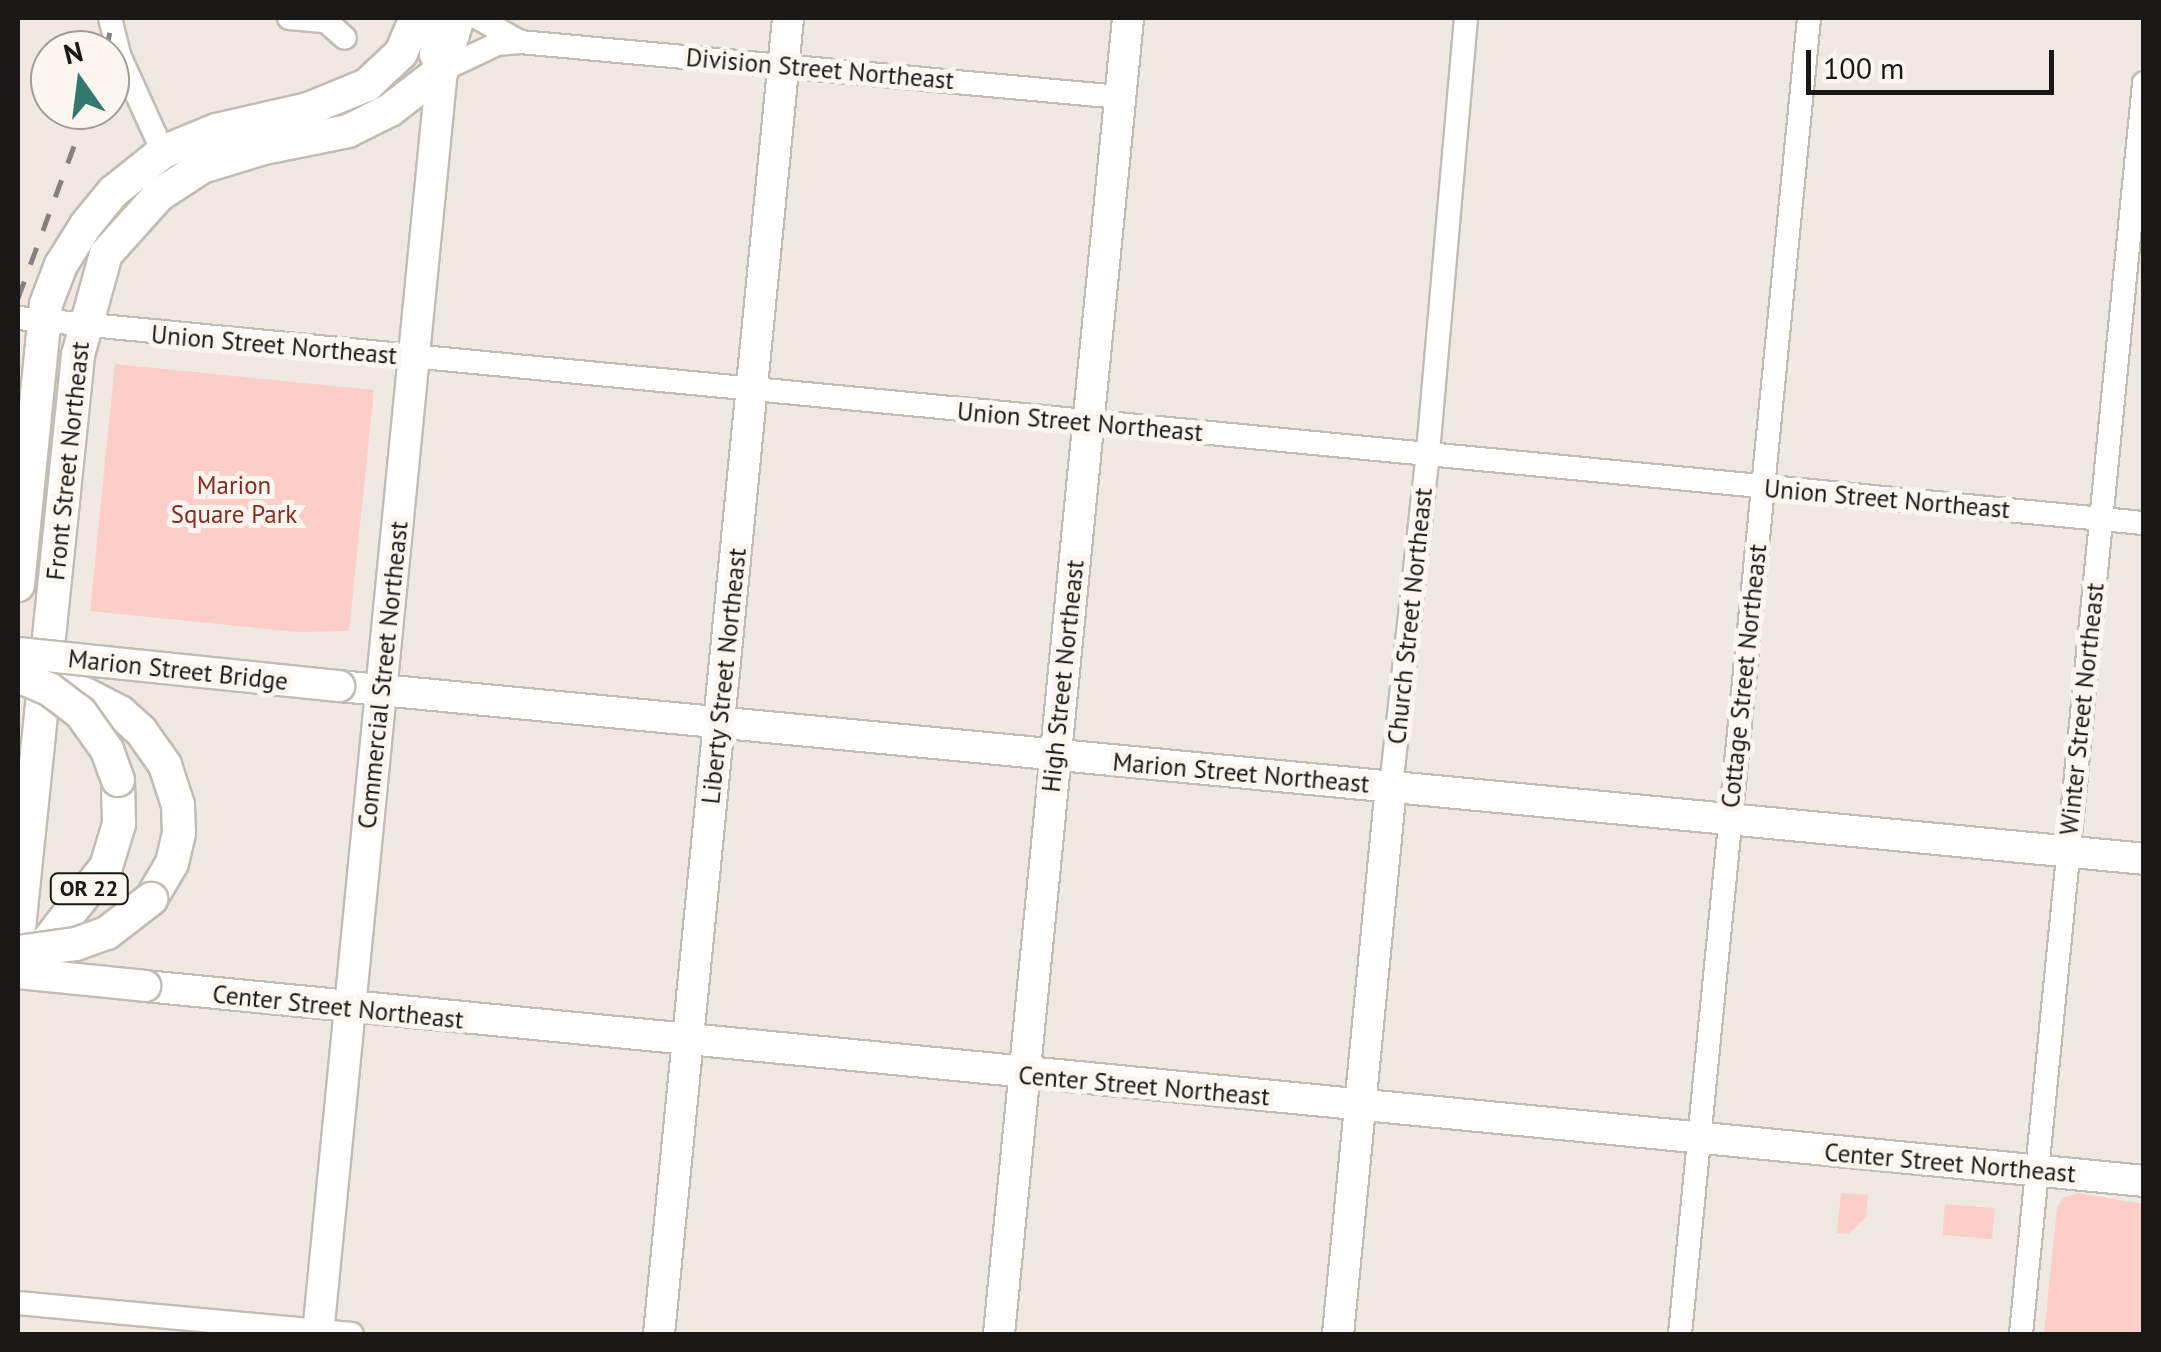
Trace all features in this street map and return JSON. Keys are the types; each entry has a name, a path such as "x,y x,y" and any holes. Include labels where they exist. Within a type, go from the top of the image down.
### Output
{"highway":[{"name":"Front Street Northeast","path":"18,585 30,320 86,225 112,192 163,152 216,130 308,109 367,84 401,53 416,18"},
{"path":"442,70 458,18"},
{"name":"Front Street Northeast","path":"18,938 30,680 84,326 106,254 151,204 186,176 224,158 368,124 442,70"},
{"path":"151,204 163,152"},
{"path":"18,952 76,944 107,933 151,900 166,878 178,846 178,804 165,765 141,731 108,705 83,693 30,680"},
{"name":"OR 22","path":"18,982 50,934 106,866 119,824 118,780 107,750 80,712 30,680"}],"main road":[{"name":"Commercial Street Northeast","path":"334,1334 340,1113 442,70 435,54 438,18"},
{"name":"Liberty Street Northeast","path":"660,1334 788,18"},
{"name":"High Street Northeast","path":"999,1334 1128,18"},
{"name":"Marion Street Bridge","path":"18,653 339,686"},
{"name":"Marion Street Northeast","path":"339,686 2144,859"},
{"name":"Church Street Northeast","path":"1338,1334 1391,787"},
{"name":"Center Street Northeast","path":"18,973 145,986 349,1021 688,1042 2144,1181"}],"street":[{"path":"110,18 119,55 163,152"},
{"path":"289,18 326,22 345,38"},
{"path":"478,18 520,42"},
{"name":"Church Street Northeast","path":"1391,787 1428,452 1466,18"},
{"name":"Cottage Street Northeast","path":"1680,1334 1809,18"},
{"path":"442,70 498,44 520,42"},
{"name":"Division Street Northeast","path":"520,42 1120,97"},
{"name":"Winter Street Northeast","path":"2021,1334 2144,83"},
{"name":"Union Street Northeast","path":"30,320 2144,523"},
{"path":"18,1302 334,1334"}],"green space":[{"name":"Marion Square Park","path":"115,364 374,390 349,631 297,632 90,611"},
{"path":"1841,1193 1868,1195 1866,1217 1849,1234 1837,1233"},
{"path":"2078,1193 2143,1204 2143,1334 2044,1334 2057,1208 2063,1198"},
{"path":"1945,1204 1995,1208 1992,1239 1942,1235"}],"railway":[{"path":"110,30 113,18"},
{"path":"18,298 80,130"}]}
